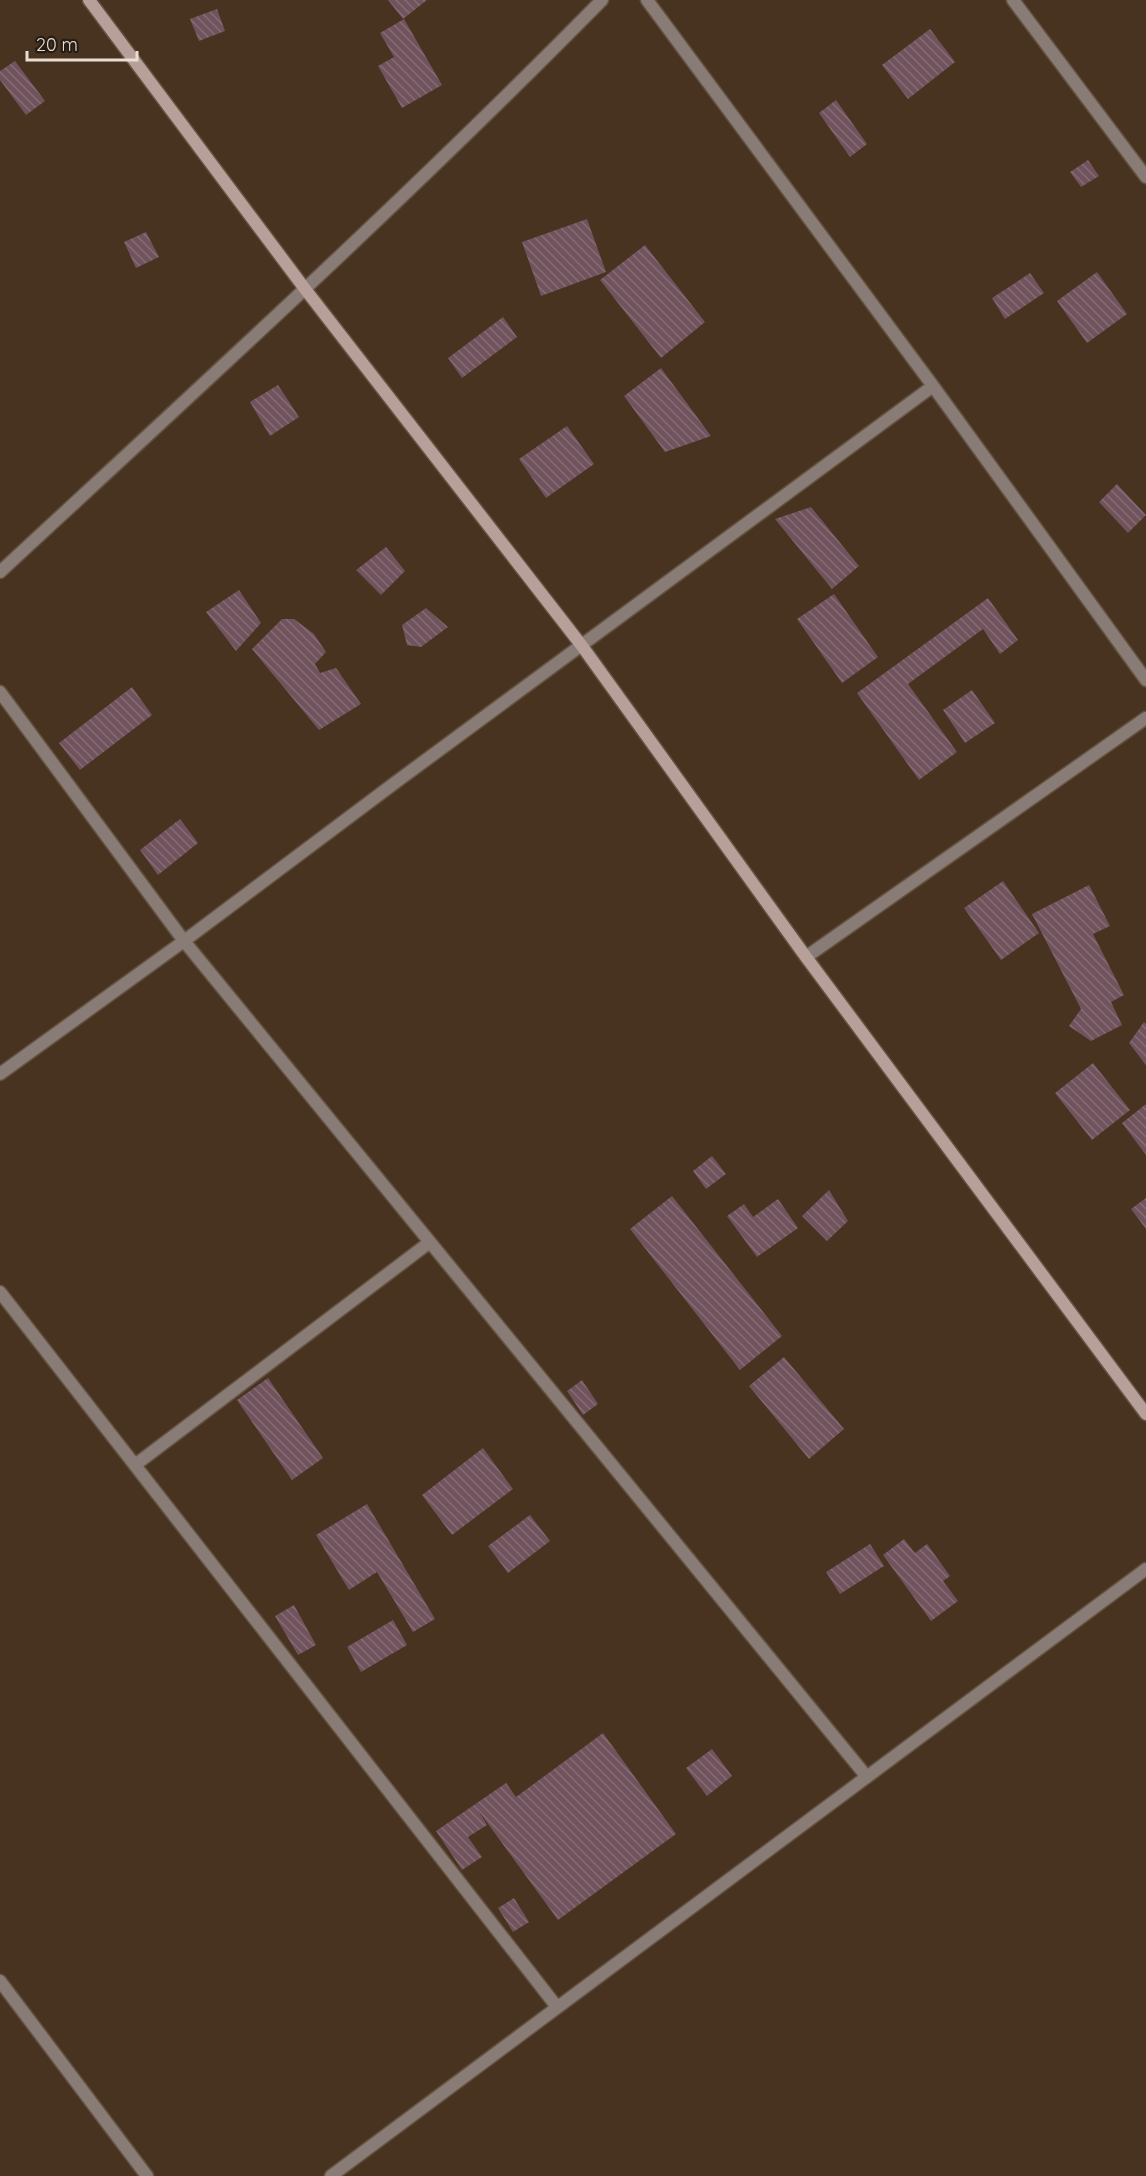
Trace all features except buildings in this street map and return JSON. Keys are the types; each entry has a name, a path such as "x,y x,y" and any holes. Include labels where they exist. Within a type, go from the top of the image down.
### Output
{"street":[{"path":"89,0 305,290 582,646 806,957 1146,1414"},
{"path":"0,572 305,290 499,105 602,0"},
{"path":"647,0 933,386 1146,680"},
{"path":"1013,0 1146,177"},
{"path":"0,1074 184,941 933,386"},
{"path":"0,692 184,941 867,1777"},
{"path":"806,957 1146,718"},
{"path":"135,1465 430,1242"},
{"path":"0,1292 557,2007"},
{"path":"331,2176 1146,1569"},
{"path":"0,1981 147,2176"}]}
